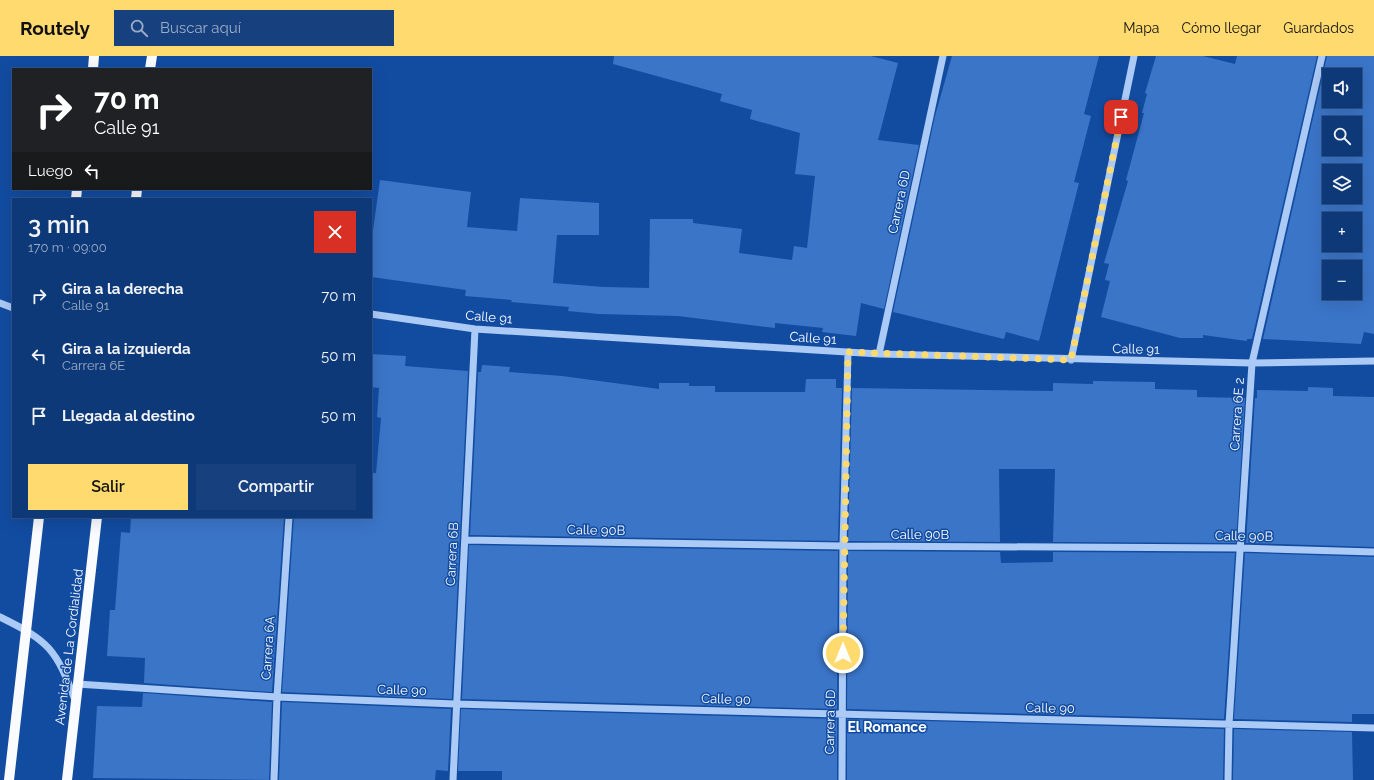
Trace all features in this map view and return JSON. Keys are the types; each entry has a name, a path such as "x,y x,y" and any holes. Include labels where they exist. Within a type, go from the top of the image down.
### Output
{"main road":[{"path":"93,68 94,56"},
{"path":"150,68 152,56"},
{"path":"9,780 39,518"},
{"name":"Avenida de La Cordialidad","path":"67,780 97,518"}],"street":[{"name":"Carrera 6D","path":"879,354 943,56"},
{"path":"1071,360 1134,56"},
{"name":"Carrera 6E 2","path":"1228,780 1229,724 1252,363 1322,56"},
{"path":"0,303 12,308"},
{"name":"Calle 91","path":"372,314 475,329 879,354 1071,360 1252,363 1374,361"},
{"name":"Carrera 6B","path":"453,780 475,329"},
{"name":"Carrera 6D","path":"842,780 843,546 848,352"},
{"name":"Carrera 6A","path":"274,780 277,697 289,518"},
{"name":"Calle 90B","path":"465,540 843,546 1240,548 1374,552"},
{"path":"0,617 27,630 42,641 57,657 76,700"},
{"name":"Calle 90","path":"77,684 277,697 456,704 1374,728"}],"building":[{"path":"614,56 871,56 898,63 878,140 919,145 884,309 861,303 856,336 822,332 823,328 775,323 775,328 678,316 599,314 568,311 569,307 465,296 466,290 372,277 372,238 380,180 471,192 467,227 517,231 520,198 599,203 599,235 557,235 553,283 604,287 649,288 650,219 693,219 693,223 742,229 739,253 792,260 794,246 807,248 815,176 795,174 800,133 750,119 752,110 720,101 722,94 613,64"},
{"path":"952,56 1099,56 1084,114 1091,116 1074,182 1079,183 1039,341 1006,332 1004,339 893,312 935,116"},
{"path":"1156,56 1203,56 1235,64 1237,56 1317,56 1252,339 1247,339 1247,341 1203,335 1203,338 1180,338 1101,317 1110,281 1105,280 1109,264 1104,263 1128,181 1126,180 1144,113 1142,113 1147,94 1145,93"},
{"path":"1327,56 1374,56 1374,334 1364,332 1361,344 1263,339 1322,78 1322,108 1362,108 1362,68 1324,68"},
{"path":"372,354 406,356 405,366 468,371 452,699 282,692 294,518 372,518 372,473 376,473 381,418 377,417 379,388 372,387"},
{"path":"482,365 510,367 509,372 562,376 659,389 659,383 689,383 689,386 715,386 715,392 805,392 806,379 836,379 836,388 842,388 838,541 470,535 478,372 481,372"},
{"path":"1093,381 1155,382 1155,389 1197,390 1197,397 1245,398 1236,543 1053,542 1055,469 999,469 1000,542 848,541 852,388 1053,391 1053,383 1093,384"},
{"path":"1308,387 1333,388 1333,396 1374,397 1374,547 1246,543 1255,398 1257,398 1257,390 1308,391"},
{"path":"131,518 284,518 272,692 144,683 145,658 107,656 110,610 115,610 121,532 130,533"},
{"path":"469,545 838,551 837,709 462,699"},
{"path":"848,551 1000,552 1001,563 1053,562 1053,552 1235,553 1224,719 847,709"},
{"path":"1245,553 1374,557 1374,714 1352,714 1352,722 1234,719"},
{"path":"143,693 272,702 269,780 93,778 97,706 142,707"},
{"path":"282,702 451,709 448,771 436,770 435,780 279,780"},
{"path":"461,709 837,719 837,780 502,780 502,771 458,771"},
{"path":"847,719 1224,729 1223,780 847,780"},
{"path":"1234,729 1352,732 1353,780 1233,780"}],"district":[{"name":"El Romance","path":"887,727"}],"route":[{"path":"843,653 843,546 848,352 1071,360 1121,117"}]}
